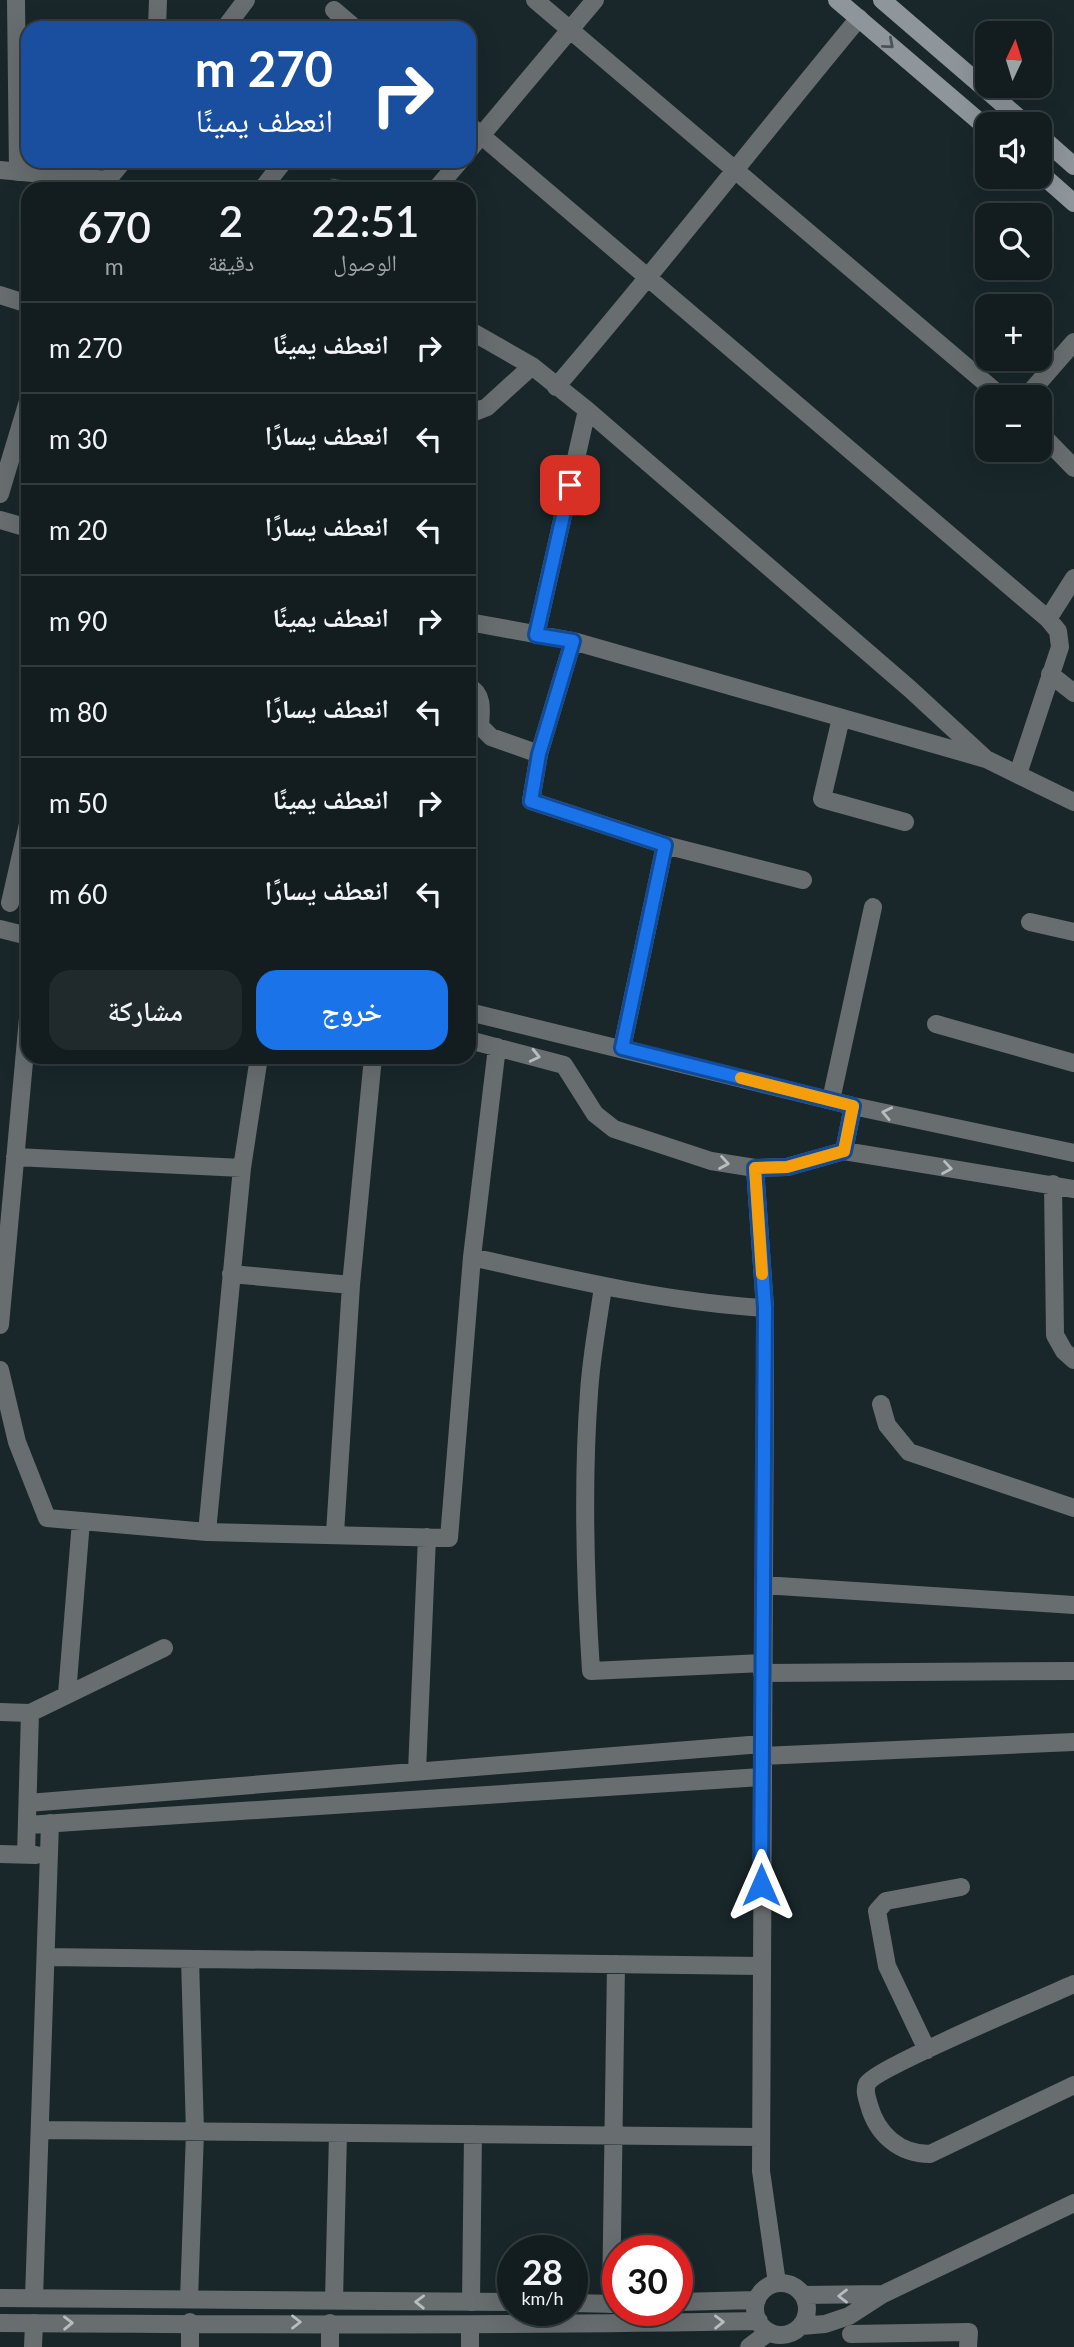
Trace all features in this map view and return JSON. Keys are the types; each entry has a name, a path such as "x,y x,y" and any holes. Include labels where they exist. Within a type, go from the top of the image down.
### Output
{"main road":[{"path":"837,0 975,118"},
{"path":"882,0 1012,112"},
{"path":"1052,147 1074,166"},
{"path":"1052,184 1074,203"}],"street":[{"path":"157,21 158,0"},
{"path":"230,21 246,0"},
{"path":"535,0 988,385"},
{"path":"476,129 595,0"},
{"path":"11,3 9,171 85,182"},
{"path":"333,3 349,21"},
{"path":"556,387 648,280 734,168 859,18"},
{"path":"476,131 1048,619 1058,631 1060,647 1018,774"},
{"path":"101,182 116,168"},
{"path":"268,182 278,168"},
{"path":"442,182 454,168"},
{"path":"0,295 21,302"},
{"path":"476,334 532,366 587,410 900,680 986,759"},
{"path":"1036,385 1074,342"},
{"path":"476,411 487,407 532,366"},
{"path":"536,635 587,410"},
{"path":"0,494 21,424"},
{"path":"1052,445 1074,468"},
{"path":"0,520 21,526"},
{"path":"1048,619 1074,578"},
{"path":"476,623 573,641 986,759 1074,802"},
{"path":"573,641 539,754 530,794 535,805 665,845 803,880"},
{"path":"1050,674 1074,693"},
{"path":"476,692 479,698 480,726 491,737 539,754"},
{"path":"841,718 822,799 905,822"},
{"path":"622,1048 665,845"},
{"path":"13,904 21,861"},
{"path":"831,1100 873,907"},
{"path":"1030,922 1074,932"},
{"path":"0,929 21,934"},
{"path":"476,1014 853,1106 1074,1153"},
{"path":"936,1024 1074,1063"},
{"path":"571,1073 581,1039"},
{"path":"476,1042 564,1065 595,1114 614,1129 711,1161 755,1168 787,1167 844,1151 1074,1189"},
{"path":"0,1370 18,1443 47,1518 207,1531 449,1538 472,1257 498,1047"},
{"path":"0,1325 24,1064"},
{"path":"207,1531 242,1168 257,1064"},
{"path":"335,1533 351,1285 372,1064"},
{"path":"844,1151 853,1106"},
{"path":"15,1157 242,1168"},
{"path":"755,1168 765,1308 761,2171 777,2283"},
{"path":"1053,1184 1055,1335 1064,1351 1074,1360"},
{"path":"472,1257 603,1287 699,1304 765,1308"},
{"path":"231,1275 351,1285"},
{"path":"603,1287 589,1390 585,1448 585,1569 591,1671 763,1668 1074,1671"},
{"path":"881,1404 887,1425 909,1452 1074,1508"},
{"path":"67,1694 81,1521"},
{"path":"417,1772 427,1537"},
{"path":"763,1585 1074,1605"},
{"path":"0,1712 30,1713 164,1648"},
{"path":"26,1855 30,1713"},
{"path":"28,1803 417,1772 762,1750 1074,1742"},
{"path":"27,1825 761,1777"},
{"path":"34,2298 50,1824"},
{"path":"0,1854 50,1856"},
{"path":"927,2050 887,1966 877,1911 886,1901 961,1886"},
{"path":"46,1957 760,1966"},
{"path":"189,2299 195,2132 190,1959"},
{"path":"614,2235 616,1964"},
{"path":"1074,1984 927,2050 871,2079 866,2087 873,2119 881,2132 914,2153 930,2154 946,2149 1074,2085"},
{"path":"41,2130 761,2137"},
{"path":"334,2300 338,2133"},
{"path":"471,2302 472,2134"},
{"path":"851,2332 883,2294 1074,2203"},
{"path":"757,2300 765,2289 777,2283 792,2285 803,2295 807,2311 801,2326"},
{"path":"803,2295 883,2294"},
{"path":"0,2298 497,2302"},
{"path":"136,2299 136,2322"},
{"path":"693,2302 757,2300"},
{"path":"757,2300 764,2327"},
{"path":"190,2322 190,2347"},
{"path":"0,2323 764,2327 786,2334 801,2326 825,2324 851,2332 969,2332 968,2347"},
{"path":"33,2347 34,2323"},
{"path":"330,2323 330,2347"},
{"path":"470,2327 470,2347"},
{"path":"749,2347 764,2327"}],"building":[{"path":"331,178 351,182 330,182"}],"slow traffic":[{"path":"741,1078 853,1106 844,1151 787,1167 755,1168 762,1274"}],"route":[{"path":"570,485 536,635 573,641 539,754 530,794 535,805 665,845 622,1048 853,1106 844,1151 787,1167 755,1168 765,1308 761,1885"}]}
